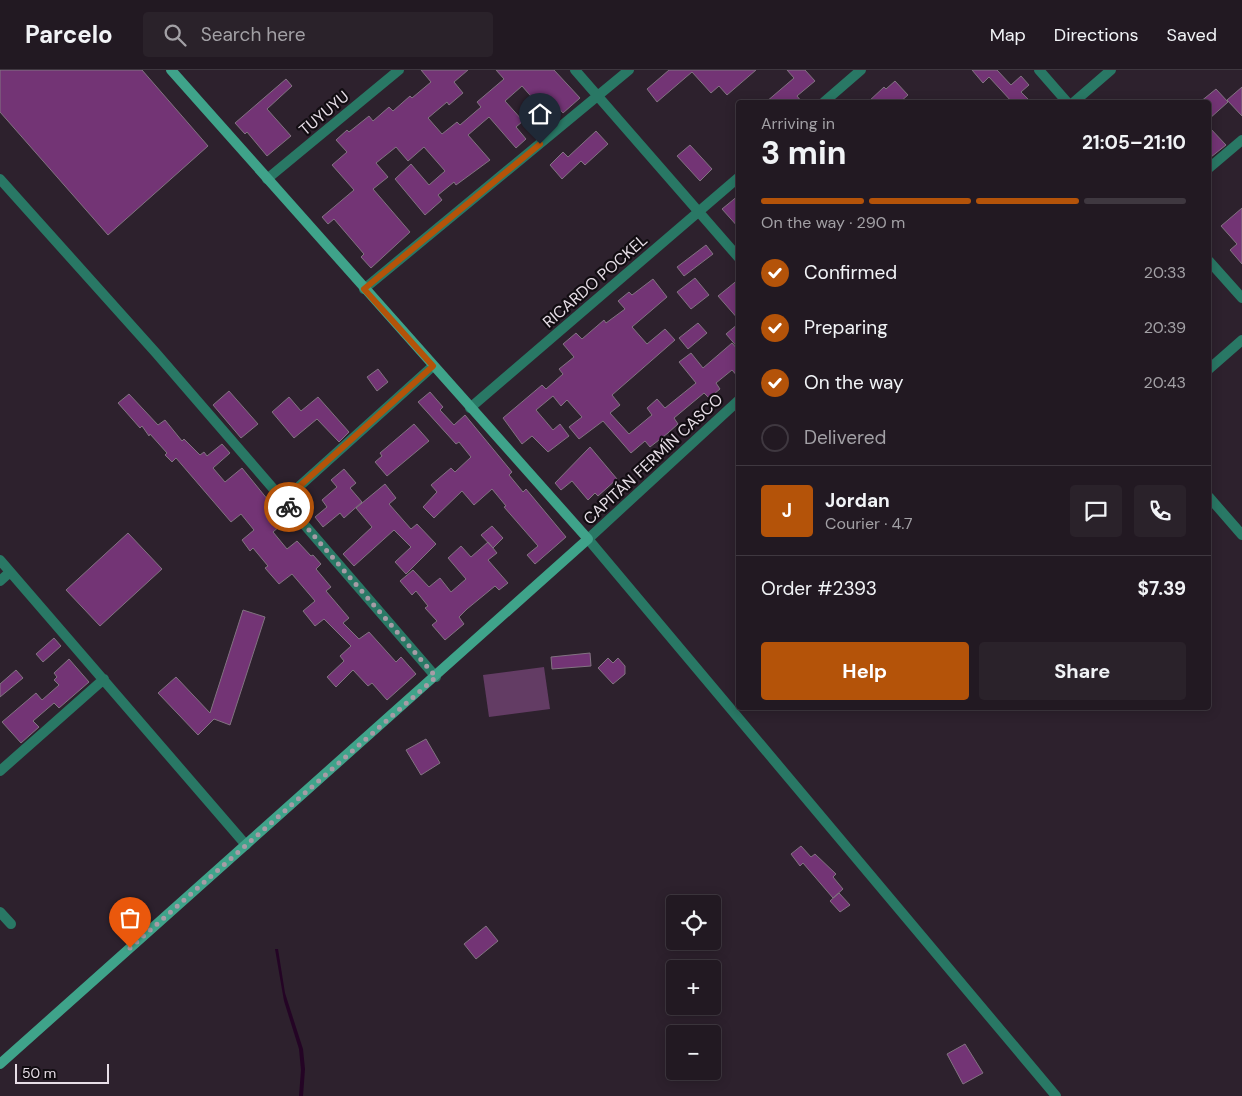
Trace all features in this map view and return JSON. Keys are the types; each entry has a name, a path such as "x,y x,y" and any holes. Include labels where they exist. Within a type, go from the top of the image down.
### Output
{"street":[{"path":"171,70 588,540 1056,1096"},
{"name":"TUYUYU","path":"268,179 399,70"},
{"path":"575,70 736,254"},
{"path":"364,289 629,70"},
{"path":"826,100 861,70"},
{"path":"1039,70 1065,100"},
{"path":"1076,100 1112,70"},
{"path":"1211,166 1242,140"},
{"path":"0,179 436,677"},
{"name":"RICARDO POCKEL","path":"470,408 736,180"},
{"path":"1211,263 1242,298"},
{"path":"1211,367 1242,340"},
{"path":"283,501 433,366"},
{"name":"CAPITÁN FERMÍN CASCO","path":"588,540 736,403"},
{"path":"1211,499 1242,534"},
{"path":"0,1064 588,540"},
{"path":"0,560 246,845"},
{"path":"0,581 10,572"},
{"path":"0,771 104,679"},
{"path":"0,912 11,924"}],"shaded area":[{"path":"544,667 550,709 489,717 483,675"},
{"path":"275,949 278,949 285,993 303,1049 305,1069 303,1096 299,1096 301,1070 299,1049 284,1001"}],"building":[{"path":"0,70 142,70 208,146 108,235 0,112"},
{"path":"421,70 468,70 454,82 463,93 449,105 447,102 428,118 442,134 457,122 460,125 481,107 477,102 504,79 496,70 554,70 580,98 563,113 553,102 543,110 522,86 505,101 523,121 516,127 526,139 516,148 489,117 468,135 490,160 456,185 454,182 438,195 442,200 425,215 395,179 411,164 429,185 445,171 424,147 408,161 396,147 376,163 388,177 373,189 410,232 371,268 361,257 364,254 334,219 328,224 322,217 354,190 332,165 347,152 336,140 347,130 349,132 369,116 373,121 389,107 393,111 410,96 412,98 431,82"},
{"path":"669,70 756,70 727,95 719,86 711,93 692,72 657,102 647,89"},
{"path":"787,70 805,70 815,81 797,96 800,100 768,100 794,78"},
{"path":"972,70 997,70 1011,85 1021,76 1029,85 1021,92 1029,100 1010,100 989,77 983,83"},
{"path":"286,79 292,86 267,109 291,136 267,156 247,132 245,134 235,123"},
{"path":"895,81 908,95 902,100 870,100 884,87 886,89"},
{"path":"1242,87 1242,116 1227,100"},
{"path":"1216,89 1228,102 1211,117 1211,100 1202,100"},
{"path":"1211,129 1226,145 1211,157"},
{"path":"596,131 608,144 585,165 581,161 562,179 550,165 563,152 568,157"},
{"path":"690,145 712,169 700,181 677,156"},
{"path":"736,197 736,225 722,209"},
{"path":"1242,208 1242,264 1230,250 1237,244 1221,226"},
{"path":"706,245 713,254 684,276 677,267"},
{"path":"695,278 709,295 691,309 677,292"},
{"path":"653,279 667,297 632,327 647,344 665,329 675,340 612,395 620,405 610,413 629,434 652,415 647,408 657,399 665,408 696,383 679,362 691,353 703,368 732,343 736,348 736,375 732,370 716,383 720,389 709,398 704,393 674,418 678,424 650,447 645,441 631,453 603,421 579,439 569,427 582,417 567,400 561,406 553,396 536,410 553,430 560,424 569,436 548,452 532,436 522,444 503,418 542,385 546,389 563,374 559,369 574,357 563,344 576,333 582,339 604,320 606,323 625,309 618,301 629,292 632,295"},
{"path":"736,281 736,317 718,296"},
{"path":"698,323 707,333 688,349 679,338"},
{"path":"736,326 736,346 726,334"},
{"path":"378,369 388,382 377,391 367,377"},
{"path":"229,391 258,424 241,438 213,405"},
{"path":"430,392 443,407 440,410 454,425 465,415 512,472 509,475 523,492 526,489 566,537 535,564 527,555 538,546 504,507 506,506 492,489 474,505 462,491 434,518 423,507 437,492 431,485 451,468 455,472 471,457 459,442 456,444 418,402"},
{"path":"129,394 158,425 165,420 182,441 184,439 200,455 204,452 207,456 222,444 230,453 213,468 225,482 242,468 277,511 279,508 288,519 273,532 287,549 297,541 321,564 316,569 331,587 326,591 349,618 343,623 359,639 369,632 396,662 401,657 416,674 387,700 372,683 368,686 353,670 336,687 327,677 344,661 340,656 351,646 324,619 315,626 303,611 315,601 292,574 279,584 265,568 268,566 253,548 250,551 242,540 254,530 241,514 231,522 176,458 172,462 165,455 167,453 150,434 149,436 142,426 140,428 118,403"},
{"path":"289,397 301,411 318,397 349,432 339,442 317,419 294,438 272,412"},
{"path":"414,424 429,441 387,476 375,462 382,456 380,453"},
{"path":"590,447 617,479 598,496 595,493 588,500 572,481 561,490 555,483"},
{"path":"344,469 356,483 350,488 362,502 344,518 340,513 323,527 315,517 327,507 322,500 337,487 331,480"},
{"path":"385,484 396,498 389,504 411,529 417,524 436,544 406,574 395,562 411,547 394,530 354,566 343,554 372,527 356,508"},
{"path":"492,526 503,538 493,548 481,535"},
{"path":"128,533 162,569 100,626 66,590"},
{"path":"488,542 497,553 488,560 508,583 499,590 495,586 467,609 459,617 464,624 445,640 432,625 437,621 425,608 428,606 416,591 412,595 400,581 413,570 429,587 440,578 451,592 466,579 448,558 461,546 471,557"},
{"path":"243,610 265,617 230,725 214,719 198,735 158,693 176,677 210,713"},
{"path":"54,638 61,646 43,662 36,654"},
{"path":"590,653 591,666 552,669 551,657"},
{"path":"608,658 613,663 618,658 625,666 625,674 613,684 598,668"},
{"path":"69,659 89,682 59,708 54,703 33,721 39,727 21,743 2,722 36,693 42,700 59,685 54,680 57,677 54,673"},
{"path":"16,670 23,678 0,697 0,684"},
{"path":"426,739 440,763 421,775 406,750"},
{"path":"801,846 811,857 815,854 836,874 833,877 843,889 833,898 803,863 800,866 791,854"},
{"path":"839,893 850,905 840,912 830,901"},
{"path":"486,926 498,941 476,959 464,944"},
{"path":"965,1044 983,1073 963,1084 947,1054"}],"way so far":[{"path":"130,948 436,677 289,507"}],"route":[{"path":"289,507 283,501 433,366 364,289 540,144"}]}
